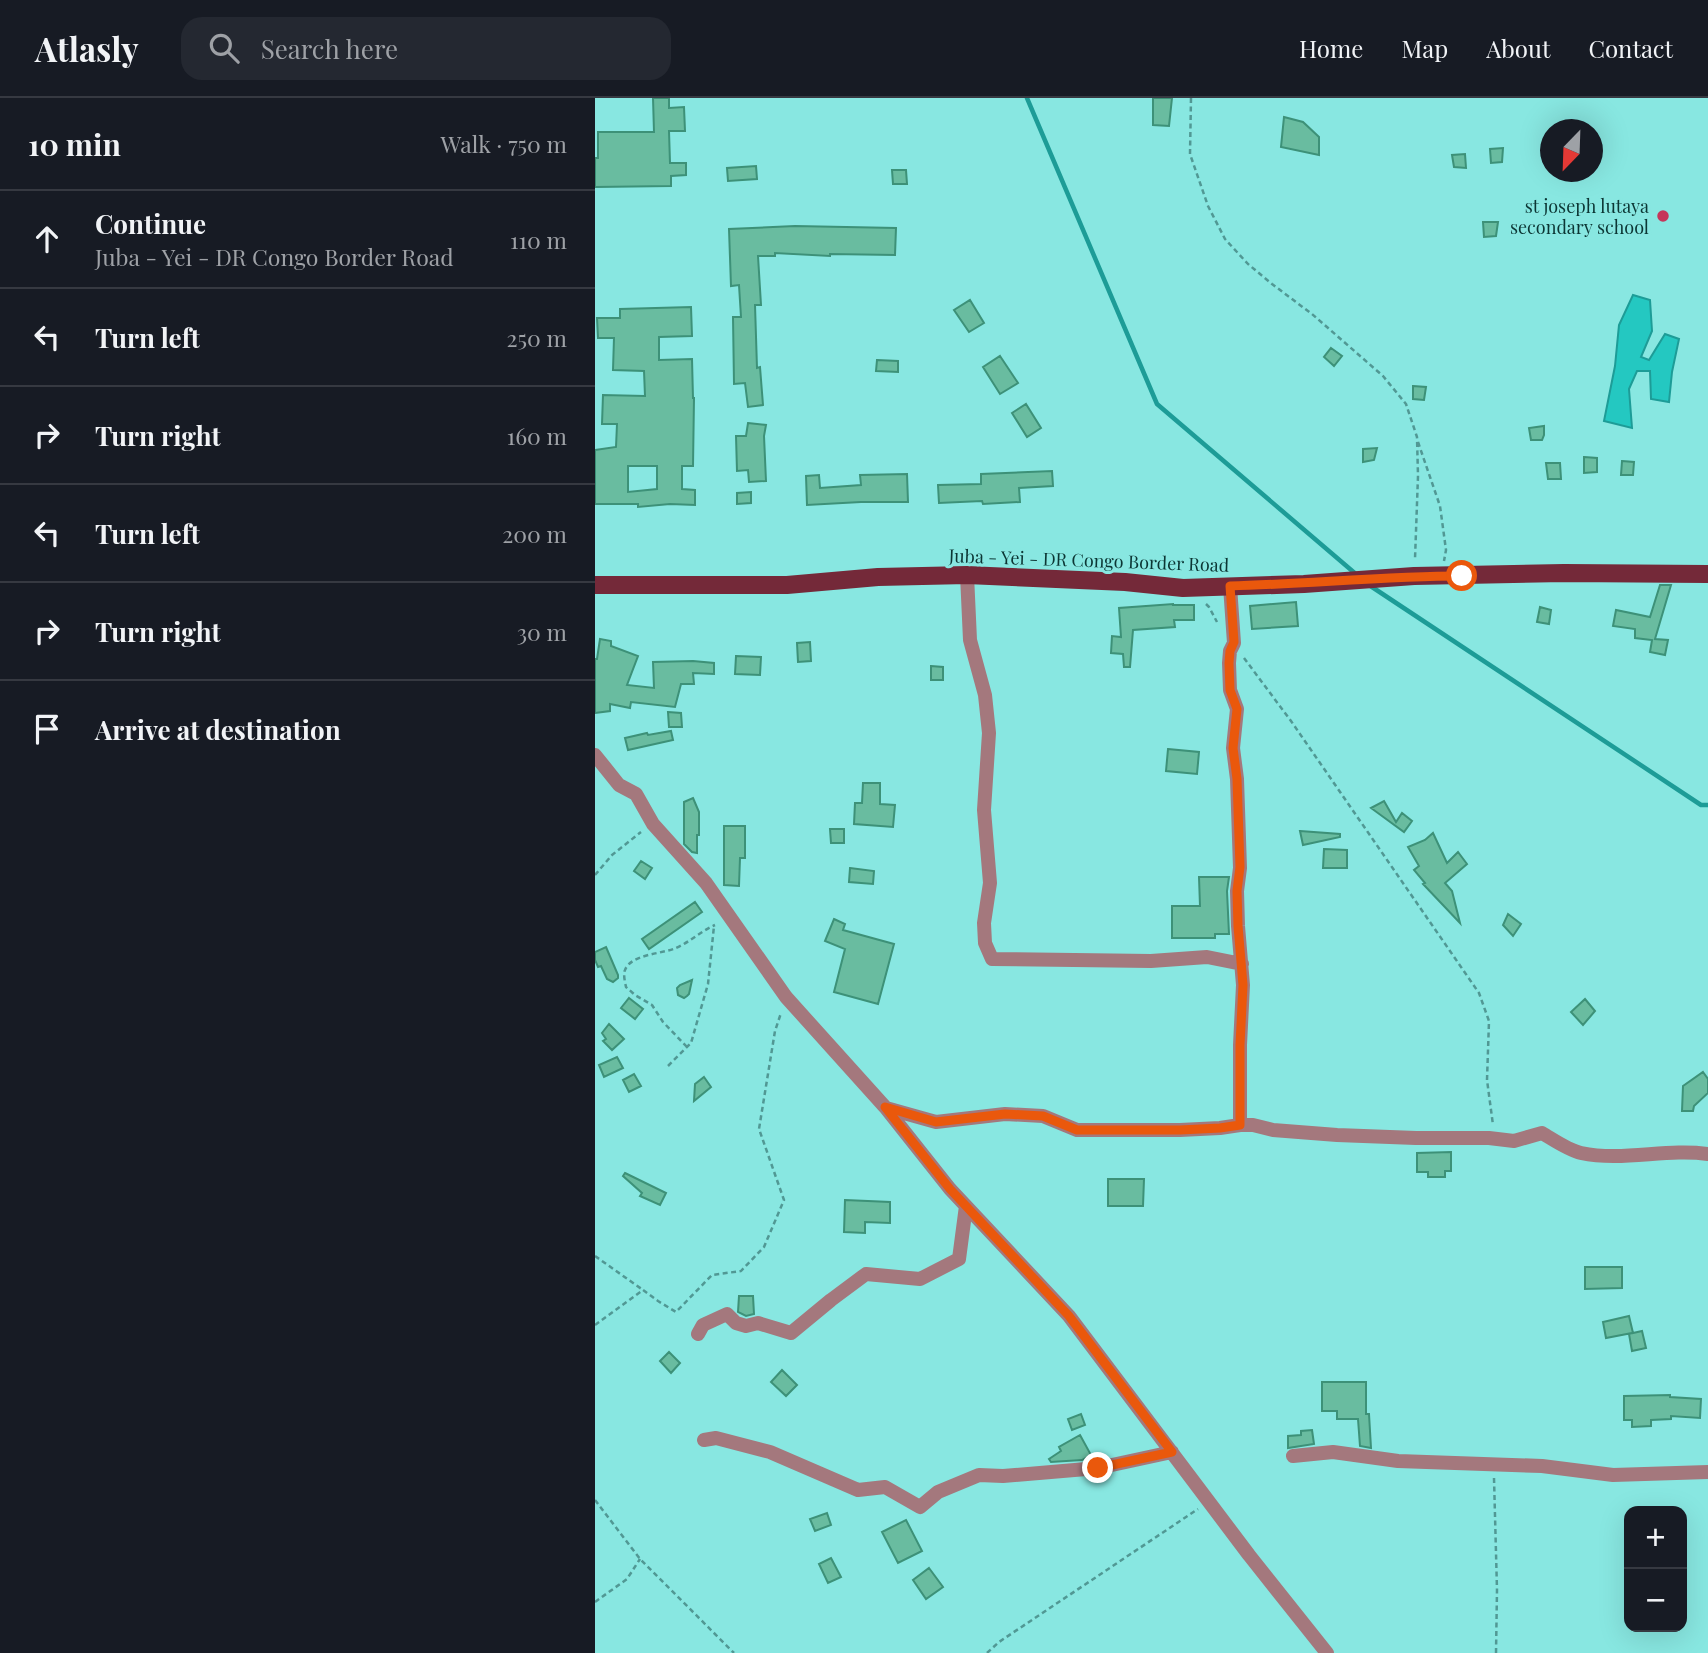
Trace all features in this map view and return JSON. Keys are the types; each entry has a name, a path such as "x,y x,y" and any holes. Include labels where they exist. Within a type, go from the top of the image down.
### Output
{"main road":[{"name":"Juba - Yei - DR Congo Border Road","path":"595,585 787,585 878,576 967,575 1125,582 1183,588 1304,584 1414,576 1708,574"}],"street":[{"path":"967,575 970,640 985,695 989,733 984,810 991,883 984,923 985,943 992,959 1151,961 1207,957 1242,964"},
{"path":"1230,586 1234,642 1229,663 1230,690 1237,709 1233,748 1237,779 1240,867 1237,891 1243,995 1240,1125"},
{"path":"595,755 619,785 636,794 653,824 712,891 786,997 885,1107 950,1189 1069,1316 1249,1555 1327,1653"},
{"path":"885,1107 936,1122 1005,1114 1043,1116 1077,1130 1180,1130 1253,1125 1273,1130 1337,1135 1489,1138 1514,1141 1542,1133 1579,1153 1628,1156 1674,1152 1708,1154"},
{"path":"698,1334 703,1325 727,1314 736,1323 746,1326 758,1323 791,1333 866,1274 920,1279 959,1259 966,1206"},
{"path":"703,1440 716,1438 770,1452 858,1490 885,1487 920,1507 938,1492 979,1475 1003,1476 1098,1468 1172,1452"},
{"path":"1293,1456 1333,1452 1398,1461 1542,1466 1613,1475 1708,1472"}],"path":[{"path":"1191,98 1190,154 1208,206 1224,239 1248,264 1313,314 1383,376 1406,404 1440,506 1446,550 1445,558 1435,576"},
{"path":"1414,576 1417,437"},
{"path":"1183,588 1209,607 1479,993 1489,1021 1487,1080 1493,1125 1489,1138"},
{"path":"595,874 612,855 653,824"},
{"path":"668,1066 691,1042 708,984 715,925 702,930 677,948 639,957 624,971 626,987 652,1005 663,1022 687,1046"},
{"path":"595,1256 676,1312 712,1275 741,1271 765,1247 784,1200 759,1129 775,1031 786,997"},
{"path":"595,1325 643,1290"},
{"path":"1493,1464 1496,1653"},
{"path":"595,1500 640,1559 734,1653"},
{"path":"987,1653 999,1642 1209,1501"},
{"path":"595,1602 627,1579 640,1559"}],"water":[{"path":"1633,295 1650,300 1652,331 1641,357 1649,360 1665,334 1679,339 1669,402 1651,399 1650,371 1637,371 1629,389 1632,428 1604,421 1615,366 1619,325"}],"building":[{"path":"653,98 669,98 669,108 684,107 685,131 669,131 670,163 686,163 686,175 671,176 671,186 595,187 598,132 654,132"},
{"path":"1153,98 1172,98 1169,126 1153,125"},
{"path":"1284,117 1303,122 1319,137 1319,155 1281,147"},
{"path":"1503,148 1502,162 1491,163 1490,149"},
{"path":"1465,154 1466,168 1454,167 1452,155"},
{"path":"756,166 757,179 728,181 727,168"},
{"path":"892,170 906,170 907,184 893,184"},
{"path":"1483,222 1498,222 1496,236 1484,237"},
{"path":"795,226 896,228 895,255 775,253 775,256 758,256 761,305 755,305 757,368 760,367 763,405 748,407 745,383 734,384 733,317 741,317 739,285 731,286 729,229"},
{"path":"970,300 984,323 969,332 954,310"},
{"path":"691,307 692,336 659,337 659,360 692,359 693,466 682,466 682,489 695,490 695,505 638,507 638,504 595,504 595,450 616,447 617,424 602,424 603,395 645,396 644,371 613,370 614,338 598,338 597,318 620,318 620,309","holes":["628,466 657,466 657,489 628,492"]},
{"path":"1331,348 1342,356 1334,366 1324,357"},
{"path":"1000,356 1018,383 1000,394 983,367"},
{"path":"877,360 898,361 898,372 876,371"},
{"path":"1413,386 1426,387 1424,400 1413,399"},
{"path":"1026,404 1041,428 1027,437 1012,413"},
{"path":"748,423 766,425 766,481 749,482 748,470 737,471 736,436 746,436"},
{"path":"1544,426 1542,440 1531,440 1529,428"},
{"path":"1377,448 1374,460 1363,462 1363,449"},
{"path":"1584,457 1597,458 1597,472 1584,473"},
{"path":"1622,461 1634,462 1633,475 1621,475"},
{"path":"1546,463 1560,463 1561,479 1548,479"},
{"path":"1052,471 1053,486 1019,488 1020,502 939,503 938,485 981,484 981,474"},
{"path":"907,474 908,502 807,505 806,476 819,475 820,488 861,485 860,475"},
{"path":"751,492 751,503 737,504 737,493"},
{"path":"1660,585 1671,585 1655,639 1668,640 1665,655 1650,652 1652,640 1635,638 1635,629 1613,626 1616,610 1650,617"},
{"path":"1296,602 1298,626 1252,629 1250,606"},
{"path":"1194,605 1194,620 1174,620 1175,627 1133,630 1130,667 1124,667 1123,654 1111,653 1112,636 1121,637 1119,608"},
{"path":"1540,607 1551,610 1549,624 1537,622"},
{"path":"600,639 611,641 611,646 638,656 627,685 654,688 653,662 714,663 714,674 693,673 694,684 681,684 675,707 631,702 630,708 610,704 610,711 595,713 595,659"},
{"path":"810,642 811,661 798,662 797,643"},
{"path":"736,656 761,657 760,675 735,674"},
{"path":"931,666 943,667 943,680 931,680"},
{"path":"668,712 681,713 682,727 669,727"},
{"path":"671,731 673,740 628,750 625,738"},
{"path":"1168,749 1199,752 1197,774 1166,771"},
{"path":"863,783 880,783 880,804 895,805 893,827 854,824 855,803 862,803"},
{"path":"693,798 699,812 697,853 684,844 684,802"},
{"path":"1384,801 1396,822 1402,813 1412,821 1404,832 1371,808"},
{"path":"724,826 745,826 745,858 740,858 739,886 724,885"},
{"path":"830,829 844,829 844,843 831,843"},
{"path":"1300,831 1340,834 1340,837 1303,845"},
{"path":"1433,833 1447,863 1458,852 1467,864 1445,883 1452,891 1460,923 1423,884 1425,883 1414,870 1419,866 1408,847 1425,840"},
{"path":"1324,849 1347,850 1347,868 1323,868"},
{"path":"641,861 652,868 645,879 634,871"},
{"path":"850,868 874,871 873,884 849,882"},
{"path":"1199,877 1229,877 1229,934 1215,934 1215,938 1172,938 1172,906 1200,906"},
{"path":"695,902 702,912 649,949 642,939"},
{"path":"1508,914 1521,924 1513,936 1503,925"},
{"path":"834,919 845,924 843,930 894,944 878,1004 834,992 845,949 825,941"},
{"path":"606,947 618,975 613,982 607,979 595,960 595,952"},
{"path":"692,980 689,994 684,998 678,995 677,988"},
{"path":"629,998 643,1009 635,1019 621,1008"},
{"path":"1585,999 1595,1011 1583,1025 1571,1012"},
{"path":"609,1024 624,1039 612,1050 603,1041 606,1039 602,1033"},
{"path":"617,1057 623,1068 604,1077 599,1065"},
{"path":"1703,1072 1708,1079 1708,1093 1694,1106 1693,1111 1682,1111 1683,1086"},
{"path":"634,1074 641,1086 629,1092 623,1080"},
{"path":"704,1077 711,1087 694,1101 695,1084"},
{"path":"1451,1152 1451,1171 1445,1171 1445,1177 1428,1177 1428,1172 1417,1172 1417,1153"},
{"path":"625,1173 666,1193 660,1205 640,1196 642,1193 623,1176"},
{"path":"1108,1179 1144,1179 1143,1206 1108,1206"},
{"path":"845,1200 890,1202 890,1223 865,1222 865,1233 844,1232"},
{"path":"1585,1267 1622,1267 1622,1288 1585,1289"},
{"path":"739,1296 753,1296 754,1314 746,1316 738,1312"},
{"path":"1629,1316 1633,1333 1642,1331 1646,1348 1632,1351 1629,1334 1632,1333 1606,1338 1603,1322"},
{"path":"669,1352 680,1363 671,1373 660,1361"},
{"path":"782,1370 797,1385 786,1396 771,1382"},
{"path":"1322,1382 1366,1382 1366,1414 1369,1414 1371,1448 1360,1446 1358,1419 1337,1419 1337,1411 1322,1411"},
{"path":"1670,1395 1701,1399 1700,1418 1671,1416 1671,1419 1651,1420 1651,1426 1632,1427 1632,1420 1624,1420 1624,1396"},
{"path":"1081,1414 1085,1425 1072,1430 1068,1419"},
{"path":"1312,1430 1314,1444 1288,1448 1288,1436 1301,1435 1301,1431"},
{"path":"1080,1435 1091,1455 1082,1460 1051,1462 1049,1459 1061,1451 1059,1447"},
{"path":"827,1513 831,1525 815,1531 810,1519"},
{"path":"906,1520 922,1551 898,1563 882,1532"},
{"path":"831,1558 841,1577 828,1583 819,1564"},
{"path":"929,1568 943,1587 926,1599 913,1580"}],"waterway":[{"path":"1027,98 1157,404 1357,575"},
{"path":"1369,585 1701,805 1708,805"}],"place":[{"name":"st joseph lutaya secondary school","path":"1663,216"}],"route":[{"path":"1098,1468 1172,1452 1069,1316 950,1189 885,1107 936,1122 1005,1114 1043,1116 1077,1130 1180,1130 1240,1125 1243,985 1238,926 1237,891 1240,867 1237,779 1233,748 1237,709 1230,690 1229,663 1234,642 1230,586 1462,576"}]}
